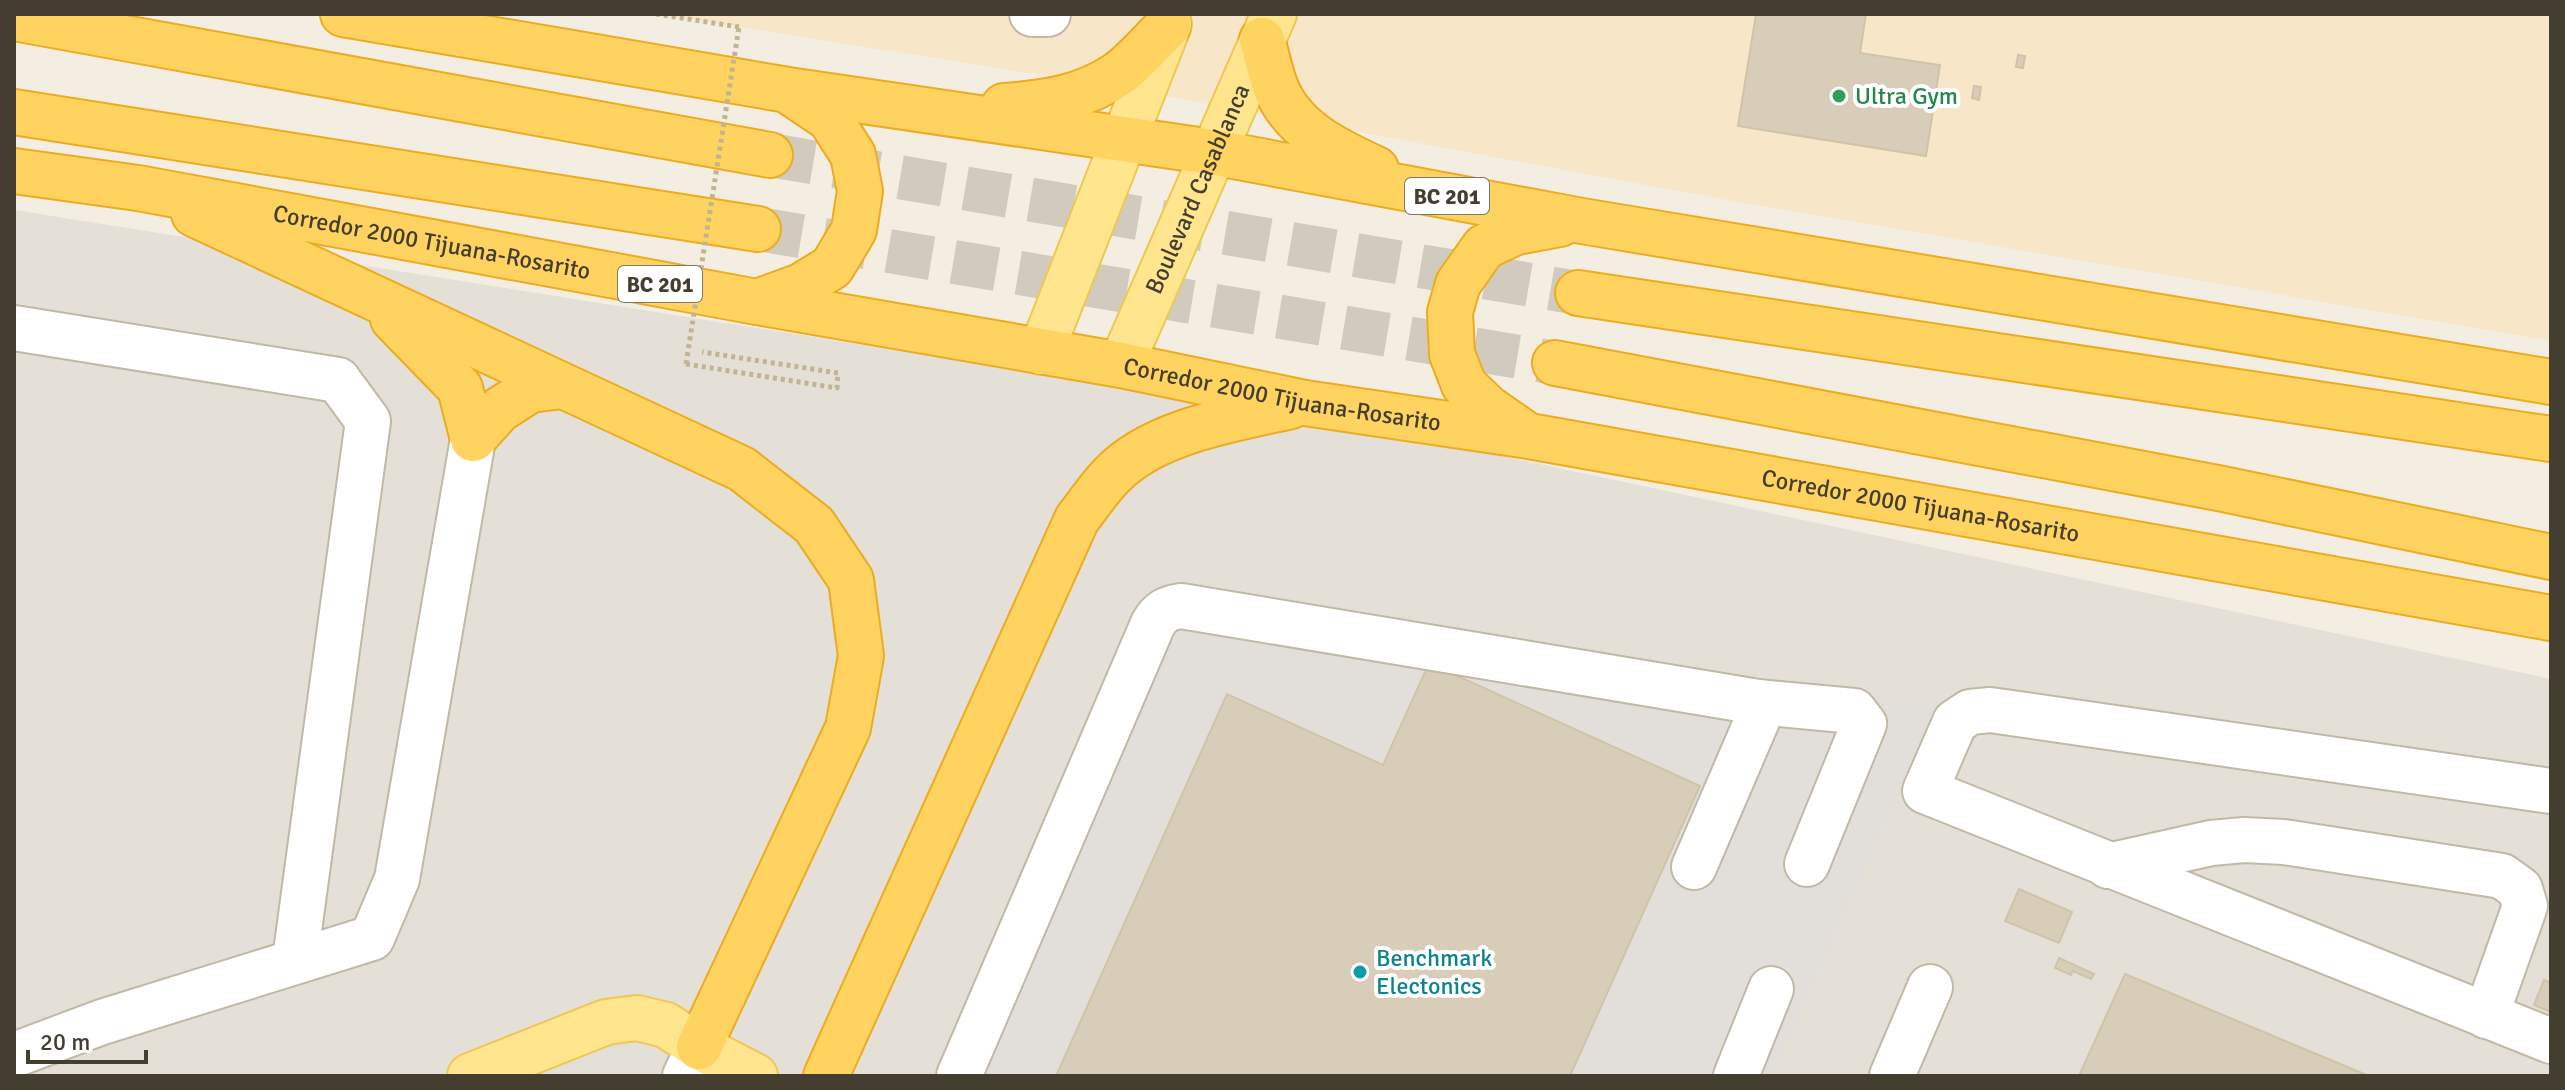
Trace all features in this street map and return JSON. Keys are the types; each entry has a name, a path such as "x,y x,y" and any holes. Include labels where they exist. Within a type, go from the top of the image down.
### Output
{"highway":[{"name":"BC 201","path":"343,14 788,90 1212,152 1582,221 2551,382"},
{"path":"14,18 770,155"},
{"path":"938,111 1037,104 1080,95 1120,73 1170,20"},
{"path":"1268,27 1277,90 1297,120 1330,148 1429,193"},
{"path":"757,302 801,286 832,267 854,230 860,191 853,155 830,119 788,90"},
{"path":"14,112 758,229"},
{"name":"Corredor 2000 Tijuana-Rosarito","path":"14,171 138,188 757,302 1121,365 1305,403 1529,436 2551,618"},
{"path":"138,188 742,469 814,525 851,580 861,656 848,728 692,1062"},
{"path":"1529,436 1488,408 1464,385 1452,354 1450,312 1458,284 1484,247 1516,232 1582,221"},
{"path":"1578,293 2551,439"},
{"path":"368,295 460,388 473,439"},
{"path":"1555,363 2218,488 2551,557"},
{"path":"473,439 499,410 530,390 562,386"},
{"path":"826,1076 1077,519 1114,473 1160,442 1218,423 1305,403"}],"main road":[{"path":"1041,352 1170,20"},
{"name":"Boulevard Casablanca","path":"1121,365 1268,27"},
{"path":"470,1076 606,1022 637,1018 666,1025 692,1062 755,1076"}],"lane":[{"path":"1032,14 1048,14"},
{"path":"14,328 338,380 368,421 295,960"},
{"path":"14,1055 102,1022 372,938 397,879 473,439"},
{"path":"959,1076 1153,624 1159,614 1168,608 1181,606 1758,702 1854,711 1864,724 1807,864"},
{"path":"1694,867 1762,709 1758,702"},
{"path":"2551,791 1990,710 1970,712 1955,722 1925,791 2551,1041"},
{"path":"2108,866 2211,843 2244,840 2284,842 2502,876 2520,889 2525,906 2486,1016"},
{"path":"1892,1076 1930,987"},
{"path":"1736,1076 1771,989"}],"path":[{"path":"656,14 739,27 686,364 837,388 838,373 702,352"}],"shaded area":[{"path":"656,14 2551,14 2551,341 1710,197 1099,84"},
{"path":"14,210 1323,418 2551,679 2551,1076 14,1076"},
{"path":"1178,615 1792,697 1941,701 1772,1076 1570,1076 1700,786 1430,663 1383,765 1227,695 1056,1076 976,1076"}],"building":[{"name":"Ultra Gym","path":"1756,14 1866,14 1860,53 1940,65 1926,156 1738,126"},
{"path":"2018,55 2025,56 2023,68 2016,67"},
{"path":"1974,86 1981,87 1979,100 1972,98"},
{"name":"Benchmark Electonics","path":"1429,663 1700,786 1570,1076 1056,1076 1227,694 1383,765"},
{"path":"2019,889 2072,912 2059,943 2005,921"},
{"path":"2059,958 2094,974 2091,979 2055,968"},
{"path":"2125,974 2369,1076 2079,1076"},
{"path":"2544,980 2551,983 2551,1012 2534,1005"}],"tunnel":[{"path":"770,155 1578,293"},
{"path":"758,229 1555,363"}],"place":[{"name":"Ultra Gym","path":"1839,96"},
{"name":"Benchmark Electonics","path":"1360,972"}]}
